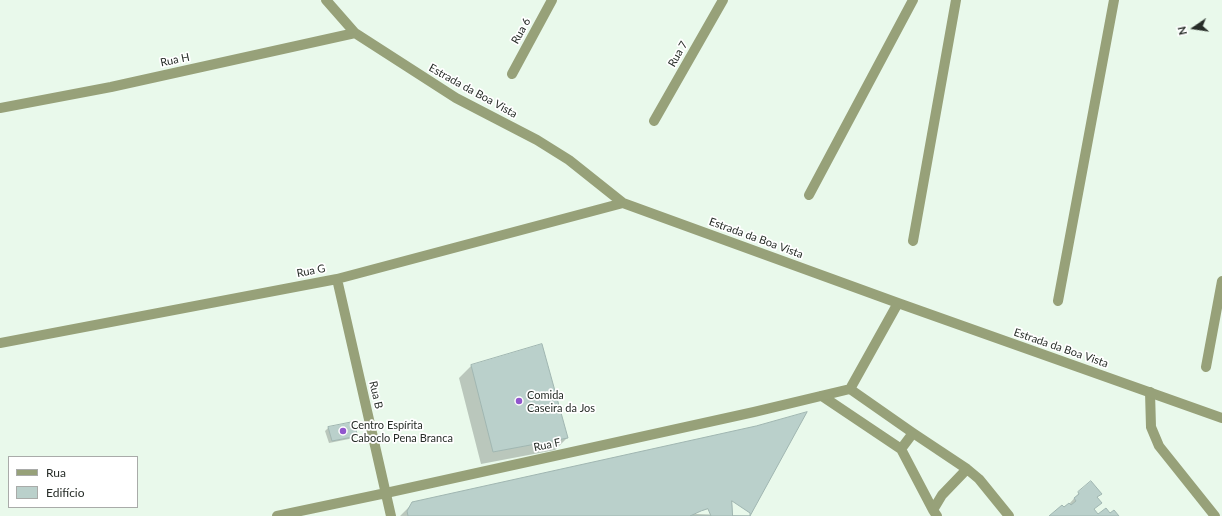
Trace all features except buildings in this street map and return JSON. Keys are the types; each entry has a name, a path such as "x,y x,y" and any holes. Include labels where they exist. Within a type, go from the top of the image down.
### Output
{"street":[{"name":"Estrada da Boa Vista","path":"326,0 355,33 456,98 537,140 569,160 623,203 898,303 1222,418"},
{"name":"Rua 6","path":"512,74 552,0"},
{"name":"Rua 7","path":"654,121 723,0"},
{"path":"809,195 914,0"},
{"path":"913,241 956,0"},
{"path":"1058,301 1114,0"},
{"name":"Rua H","path":"0,108 111,87 355,33"},
{"name":"Rua G","path":"0,343 337,278 623,203"},
{"name":"Rua B","path":"337,278 392,516"},
{"path":"1206,368 1222,281"},
{"path":"898,303 850,389 913,433 967,468 979,479 1009,516"},
{"name":"Rua F","path":"277,516 386,494 850,389"},
{"path":"1150,392 1151,427 1160,446 1215,516"},
{"path":"822,396 901,449 935,513"},
{"path":"901,449 913,433"},
{"path":"935,513 942,495 967,468"}],"place":[{"name":"Comida Caseira da Jos","path":"519,401"},
{"name":"Centro Espírita Caboclo Pena Branca","path":"343,431"}]}
